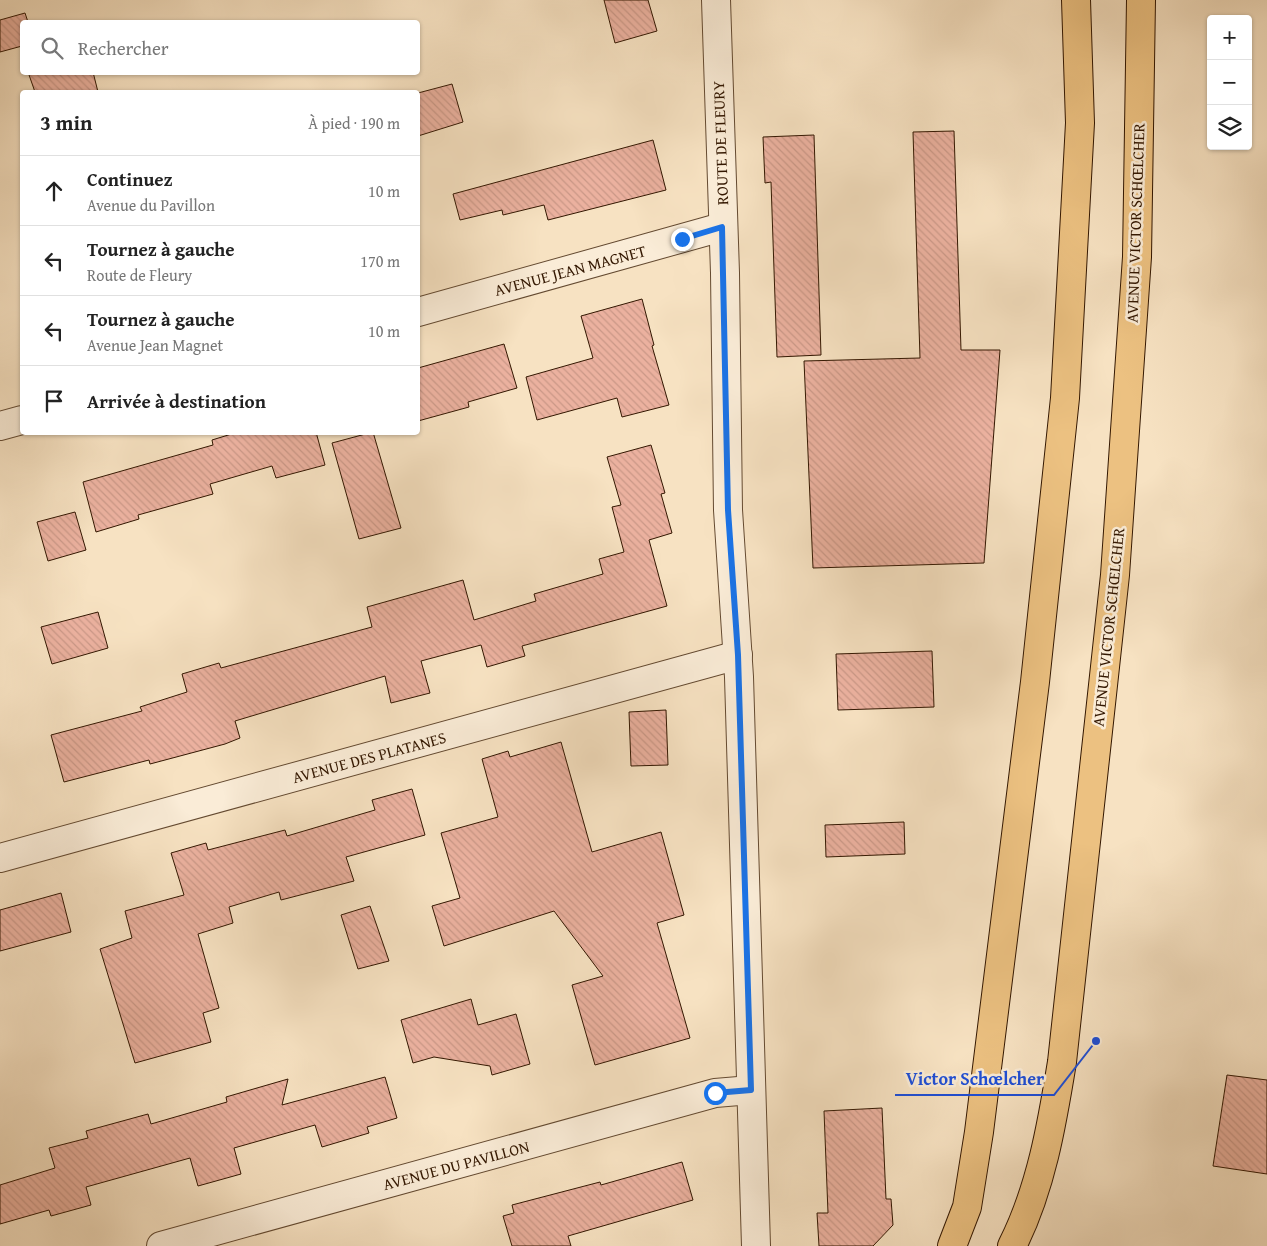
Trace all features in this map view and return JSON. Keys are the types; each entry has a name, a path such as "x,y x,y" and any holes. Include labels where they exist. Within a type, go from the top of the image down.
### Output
{"main road":[{"path":"952,1246 967,1207 980,1132 1035,682 1065,398 1080,123 1076,0"},
{"name":"AVENUE VICTOR SCHŒLCHER","path":"1012,1246 1033,1194 1050,1132 1062,1062 1114,585 1137,257 1141,0"}],"street":[{"name":"ROUTE DE FLEURY","path":"716,0 728,510 738,655 756,1246"},
{"name":"AVENUE JEAN MAGNET","path":"420,311 722,227"},
{"path":"0,426 20,421"},
{"name":"AVENUE DES PLATANES","path":"0,858 738,655"},
{"name":"AVENUE DU PAVILLON","path":"161,1246 715,1093 751,1090"}],"building":[{"path":"604,0 648,0 657,31 615,43"},
{"path":"25,13 27,20 20,20 20,47 0,52 0,20"},
{"path":"29,75 94,75 98,90 34,90"},
{"path":"452,84 463,122 420,135 420,92"},
{"path":"954,131 961,350 1000,350 984,563 813,568 804,361 920,358 913,132"},
{"path":"814,135 821,355 777,357 771,182 765,183 763,137"},
{"path":"653,140 666,190 548,220 544,205 503,215 502,210 460,220 453,194"},
{"path":"642,299 654,345 652,346 669,405 622,417 617,398 537,420 526,377 593,358 581,316"},
{"path":"504,344 517,388 468,402 469,407 420,420 420,367"},
{"path":"228,435 317,435 325,465 276,478 272,466 210,484 213,494 138,515 139,519 96,532 83,482 213,445 212,440"},
{"path":"362,435 374,435 401,528 359,539 332,443"},
{"path":"651,445 665,493 661,494 672,533 649,540 667,606 522,646 525,656 487,667 481,645 421,661 430,693 391,703 385,676 235,721 240,738 225,744 150,764 149,760 64,782 51,735 142,711 140,707 187,692 182,674 219,663 221,668 372,627 367,607 463,580 474,620 536,601 534,594 603,574 599,559 624,552 612,507 621,505 607,457"},
{"path":"75,512 86,550 48,561 37,522"},
{"path":"98,612 108,648 52,664 41,627"},
{"path":"932,651 934,707 838,710 836,654"},
{"path":"666,710 668,765 631,766 629,712"},
{"path":"561,742 592,852 661,832 684,915 657,923 690,1038 595,1065 572,985 603,976 554,911 444,946 432,906 460,898 441,833 498,817 482,759 508,751 510,757"},
{"path":"412,789 425,835 346,857 354,881 281,900 279,892 229,907 233,923 198,934 219,1008 203,1013 211,1042 135,1063 100,949 132,938 125,911 184,895 171,853 206,843 208,850 285,830 287,836 375,810 372,800"},
{"path":"904,822 905,854 826,857 825,825"},
{"path":"61,893 71,932 0,951 0,910"},
{"path":"370,906 389,961 358,969 341,915"},
{"path":"471,999 478,1025 516,1014 530,1064 492,1075 490,1066 434,1057 413,1063 401,1020"},
{"path":"1227,1075 1267,1080 1267,1174 1213,1166"},
{"path":"385,1077 397,1118 367,1127 369,1133 322,1147 315,1125 234,1148 241,1174 198,1186 190,1158 86,1187 91,1205 51,1216 49,1210 0,1224 0,1185 55,1168 49,1148 88,1138 86,1131 148,1114 151,1124 227,1102 226,1097 288,1079 282,1105"},
{"path":"882,1108 886,1199 891,1199 893,1225 873,1246 819,1246 817,1213 828,1213 824,1111"},
{"path":"682,1162 693,1200 568,1236 571,1246 512,1246 503,1216 514,1213 512,1205 600,1182 601,1185"}],"place":[{"name":"Victor Schœlcher","path":"1096,1041"}],"route":[{"path":"682,239 722,227 725,273 728,510 738,655 751,1090 715,1093"}]}
